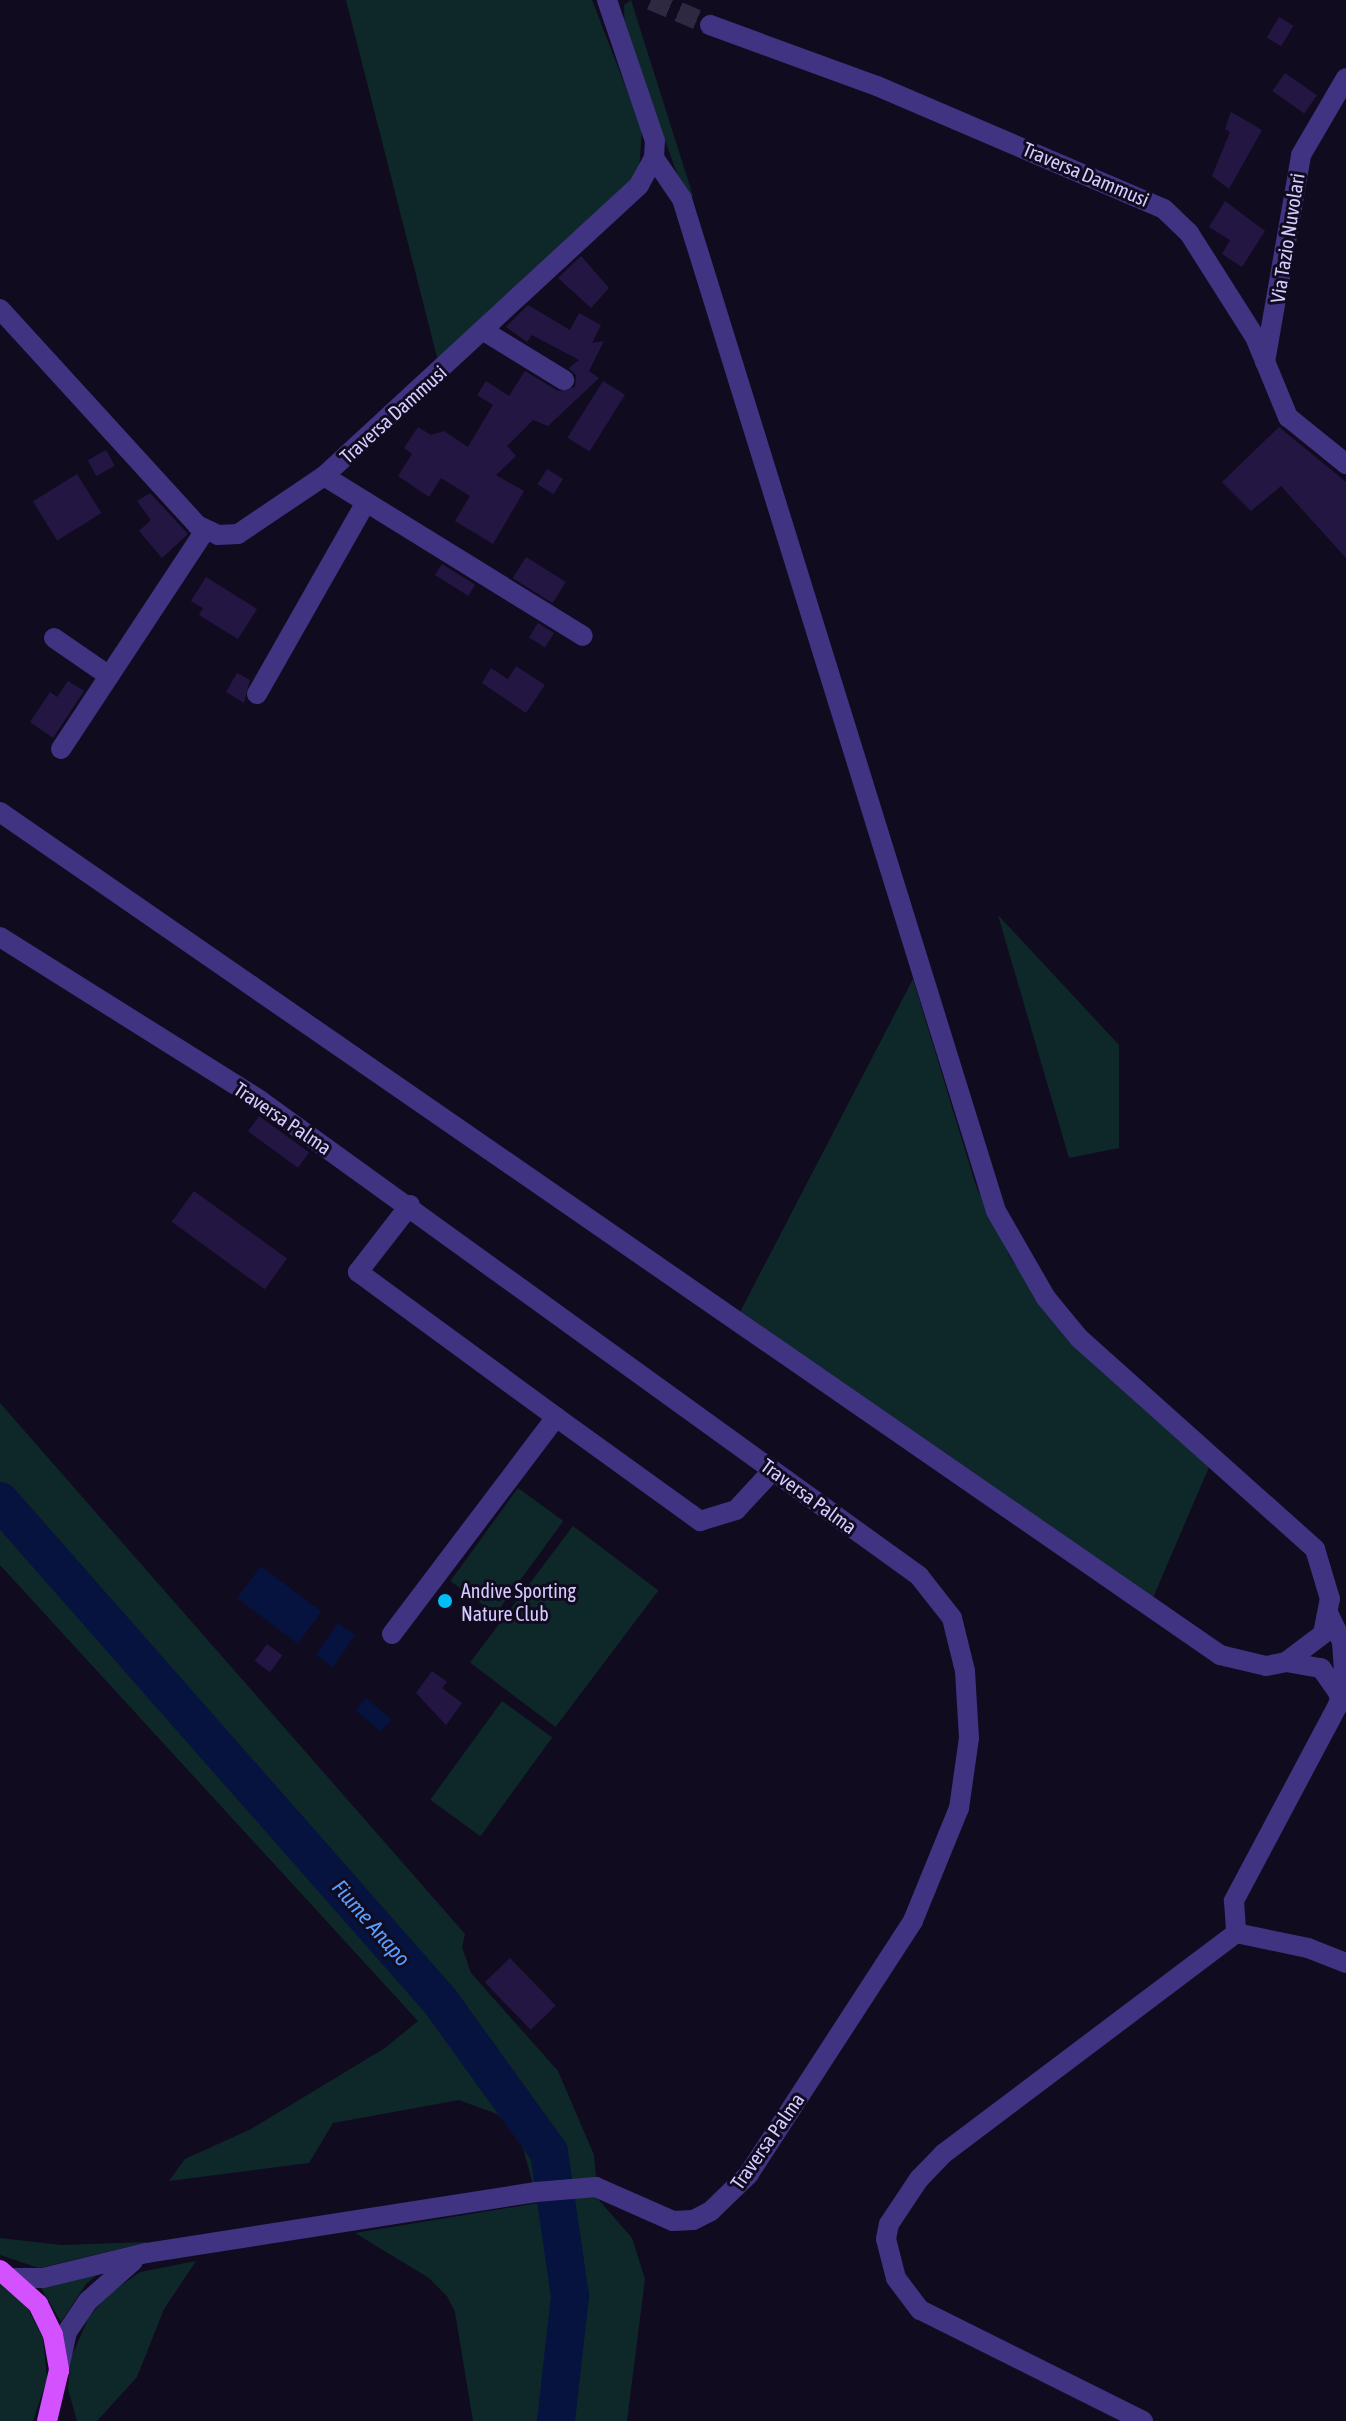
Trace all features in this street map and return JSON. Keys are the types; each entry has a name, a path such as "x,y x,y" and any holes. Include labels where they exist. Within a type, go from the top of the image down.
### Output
{"main road":[{"path":"7,2274 38,2304 53,2335 59,2370 55,2399 47,2421"},
{"path":"55,2399 65,2421"}],"street":[{"path":"607,0 655,141 654,158 682,199 996,1211 1039,1288 1079,1338 1315,1549 1330,1599 1329,1615 1323,1634 1286,1662"},
{"name":"Traversa Dammusi","path":"710,25 877,86 1164,209 1182,222 1215,271 1265,362 1288,417 1346,464"},
{"name":"Via Tazio Nuvolari","path":"1265,362 1301,155 1346,78"},
{"name":"Traversa Dammusi","path":"205,531 238,534 324,476 639,185 654,158"},
{"path":"0,309 205,531 61,749"},
{"path":"484,331 564,380"},
{"path":"324,476 583,636"},
{"path":"257,694 366,502"},
{"path":"54,638 109,676"},
{"path":"0,812 1220,1655 1266,1666 1286,1662 1321,1668 1340,1695"},
{"name":"Traversa Palma","path":"0,937 261,1101 410,1205 919,1576 952,1618 965,1671 969,1738 959,1808 913,1921 749,2174 732,2192 693,2220 673,2221 596,2187 536,2192 146,2253"},
{"path":"410,1205 358,1272 556,1417 700,1521 736,1510 773,1470"},
{"path":"392,1634 556,1417"},
{"path":"1236,1933 1234,1901 1340,1695 1342,1642 1329,1615"},
{"path":"1143,2421 920,2310 896,2278 886,2239 889,2224 919,2179 943,2154 1236,1933 1308,1948 1346,1963"},
{"path":"7,2274 43,2278 146,2253"},
{"path":"59,2370 67,2332 88,2301 116,2271 146,2253"}],"green space":[{"path":"346,0 592,0 642,129 639,170 628,184 438,361"},
{"path":"631,0 693,196 686,198 625,31 624,5"},
{"path":"998,915 1119,1045 1119,1148 1069,1158"},
{"path":"913,979 976,1186 1011,1259 1075,1346 1209,1467 1152,1600 739,1314"},
{"path":"0,1403 465,1934 462,1947 471,1973 558,2071 594,2155 598,2199 632,2238 645,2279 627,2421 473,2421 455,2312 447,2296 429,2278 355,2233 538,2203 520,2137 497,2114 459,2100 333,2123 309,2163 169,2181 185,2159 251,2129 385,2048 418,2021 0,1565"},
{"path":"518,1488 563,1521 496,1614 450,1581"},
{"path":"573,1526 658,1590 556,1727 470,1663"},
{"path":"502,1701 552,1737 480,1836 430,1800"},
{"path":"0,2238 61,2245 149,2242 39,2268 0,2255"},
{"path":"196,2261 164,2309 137,2377 97,2421 77,2421 68,2389 71,2358 88,2319 106,2296 140,2272"},
{"path":"97,2275 86,2284 61,2322 41,2288"},
{"path":"0,2282 24,2301 43,2338 47,2379 33,2421 0,2421"}],"water":[{"path":"261,1566 322,1612 298,1644 237,1598"},
{"path":"338,1623 355,1635 333,1667 316,1655"},
{"path":"366,1698 391,1719 381,1731 356,1710"}],"building":[{"path":"1279,17 1294,26 1281,46 1267,38"},
{"path":"1285,73 1317,95 1304,113 1272,91"},
{"path":"1231,112 1262,130 1229,189 1212,176 1230,132 1225,129"},
{"path":"1225,201 1265,231 1242,267 1222,254 1230,240 1209,227"},
{"path":"581,256 609,288 591,308 558,278"},
{"path":"528,305 570,330 579,313 601,325 592,343 604,341 589,371 599,378 548,426 533,420 507,446 516,456 496,475 524,491 493,544 455,521 470,496 441,478 429,497 398,476 412,454 404,448 418,427 431,435 444,431 468,447 493,405 477,395 486,381 509,396 525,371 558,391 575,387 576,375 569,368 579,360 532,335 527,342 506,327"},
{"path":"603,381 625,395 590,452 567,438"},
{"path":"1279,427 1346,482 1346,558 1281,486 1251,511 1222,482"},
{"path":"106,450 115,466 96,476 88,460"},
{"path":"547,469 563,479 554,494 537,484"},
{"path":"77,474 101,513 57,541 33,502"},
{"path":"150,493 188,534 162,558 139,531 151,520 137,501"},
{"path":"526,557 566,582 553,603 513,578"},
{"path":"442,564 475,585 468,596 435,575"},
{"path":"206,577 257,609 238,639 199,615 203,608 191,601"},
{"path":"538,623 554,633 545,647 529,637"},
{"path":"516,666 545,685 526,713 482,683 491,668 508,679"},
{"path":"237,673 250,680 244,703 226,692"},
{"path":"68,681 84,691 53,738 30,722 50,692 57,697"},
{"path":"259,1116 309,1152 298,1168 248,1131"},
{"path":"194,1191 287,1259 265,1289 172,1222"},
{"path":"267,1644 282,1655 270,1672 255,1661"},
{"path":"432,1671 447,1682 442,1688 462,1703 446,1725 416,1693"},
{"path":"510,1958 556,2005 531,2030 485,1982"}],"waterway":[{"name":"Fiume Anapo","path":"0,1501 440,2001 549,2152 570,2296 556,2421"}],"tunnel":[{"path":"651,0 710,25"}],"place":[{"name":"Andive Sporting Nature Club","path":"445,1601"}]}
